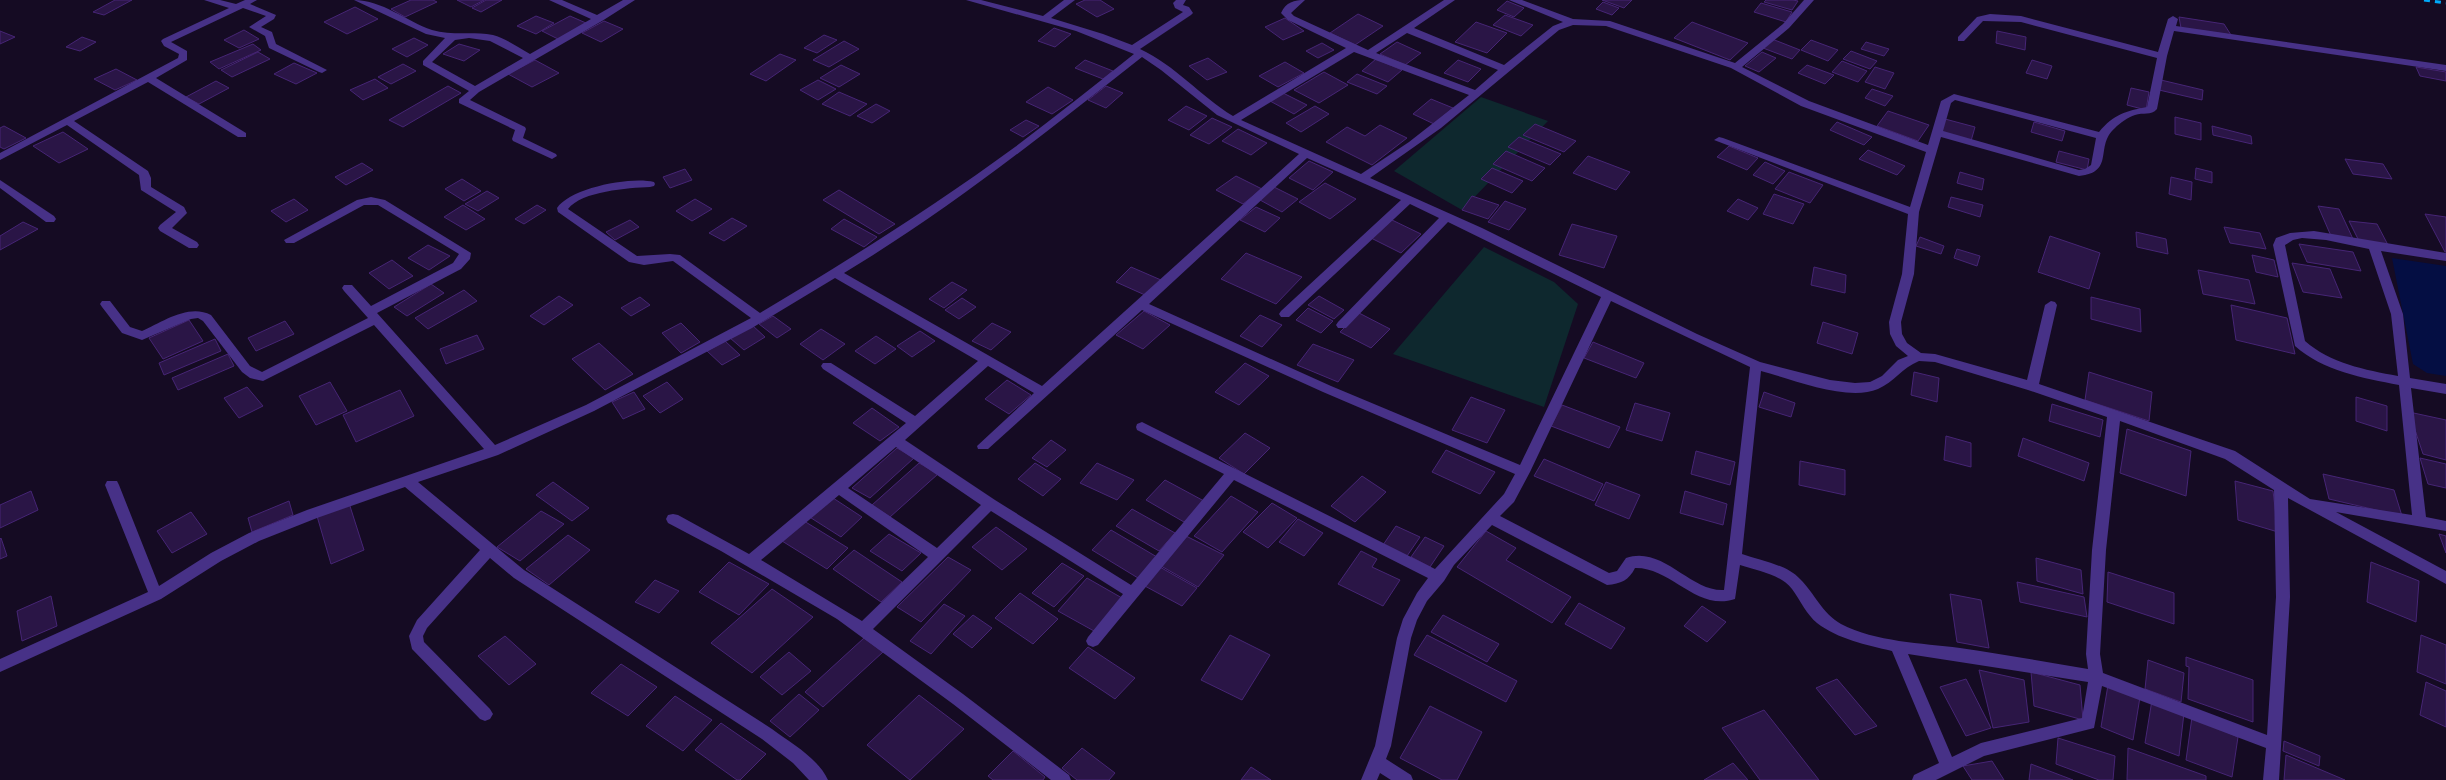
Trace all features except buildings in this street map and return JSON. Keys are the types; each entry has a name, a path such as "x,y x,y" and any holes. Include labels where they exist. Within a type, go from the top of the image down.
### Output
{"street":[{"path":"209,0 244,4 271,15 271,17 254,28 269,34 272,46 322,70"},
{"path":"554,0 599,19"},
{"path":"552,156 517,139 521,129 463,101 475,90 630,0"},
{"path":"970,0 1107,38 1137,51 1163,65 1201,99 1233,120 1446,217 1715,347 1756,364 1830,385 1855,388 1872,386 1879,383 1886,379 1902,363 1918,357 1935,358 2032,386 2230,455 2303,501 2446,578"},
{"path":"1044,19 1070,0"},
{"path":"0,666 156,595 216,557 254,537 493,451 590,408 759,318 834,273 975,181 1137,51 1188,13 1186,9 1178,6 1181,0"},
{"path":"1300,0 1288,8 1286,13 1291,18 1353,48 1474,93"},
{"path":"1369,54 1450,0"},
{"path":"1514,0 1572,22 1607,23 1734,66 1759,82 1806,104 1932,150"},
{"path":"1734,66 1738,65 1786,26 1809,0"},
{"path":"365,1 429,32 452,37 482,35 492,38 531,58"},
{"path":"0,157 149,78 185,56 184,53 166,41 244,4"},
{"path":"1960,39 1980,19 2021,19 2162,56"},
{"path":"1362,178 1381,167 1556,28 1572,22"},
{"path":"1937,134 2057,167 2086,173 2096,167 2102,136 2112,125 2132,112 2148,112 2152,108 2162,56 2172,24 2446,68"},
{"path":"1406,29 1504,69"},
{"path":"452,37 426,63 475,90"},
{"path":"1233,120 1353,48"},
{"path":"149,78 242,135"},
{"path":"1918,357 1902,346 1896,334 1895,322 1908,274 1914,212 1946,101 1954,97 2102,136"},
{"path":"67,122 144,173 146,178 145,188 180,209 182,213 164,228 193,245"},
{"path":"1719,140 1914,212"},
{"path":"983,446 1141,305 1305,154"},
{"path":"0,183 50,219"},
{"path":"650,184 618,184 597,189 565,204 562,210 633,259 642,262 668,257 676,258 759,318"},
{"path":"106,304 126,330 142,336 189,315 200,314 207,318 246,369 254,375 263,377 457,266 464,259 466,253 381,202 371,200 361,202 290,240"},
{"path":"1285,314 1408,200"},
{"path":"1342,325 1446,217"},
{"path":"2446,256 2374,246 2316,235 2298,234 2280,241 2279,245 2296,336 2304,349 2328,362 2404,382 2446,389"},
{"path":"2374,246 2398,314 2420,522"},
{"path":"834,273 1043,392"},
{"path":"348,288 493,451"},
{"path":"1369,780 1383,746 1404,638 1422,598 1449,561 1509,498 1608,295"},
{"path":"1141,305 1327,389 1523,472"},
{"path":"2032,386 2051,305"},
{"path":"750,561 896,440 914,422 987,360"},
{"path":"1491,518 1607,579 1617,579 1626,573 1631,562 1638,560 1722,598 1730,595 1756,364"},
{"path":"827,366 914,422"},
{"path":"1920,780 1981,750 2089,723 2096,677 2093,654 2099,550 2114,415"},
{"path":"1142,427 1439,577"},
{"path":"896,440 990,504 1133,593"},
{"path":"1093,641 1233,472"},
{"path":"406,481 518,574 767,734 799,758 820,780"},
{"path":"112,485 156,595"},
{"path":"2271,780 2285,594 2286,542 2281,487"},
{"path":"838,488 938,556"},
{"path":"2303,501 2446,526"},
{"path":"863,630 990,504"},
{"path":"673,520 750,561 842,615 958,699 1063,780"},
{"path":"485,714 417,645 416,636 422,624 489,549"},
{"path":"1735,558 1782,573 1795,582 1820,617 1836,628 1897,646 1998,660 2096,677 2273,744"},
{"path":"1897,646 1948,766"},
{"path":"1377,762 1405,780"}],"green space":[{"path":"1481,97 1548,121 1462,210 1394,171"},
{"path":"1484,247 1554,282 1578,304 1544,407 1393,354"}],"shaded area":[{"path":"2392,258 2446,266 2446,376 2427,373 2413,364"}],"railway":[{"path":"2424,0 2446,3"}]}
